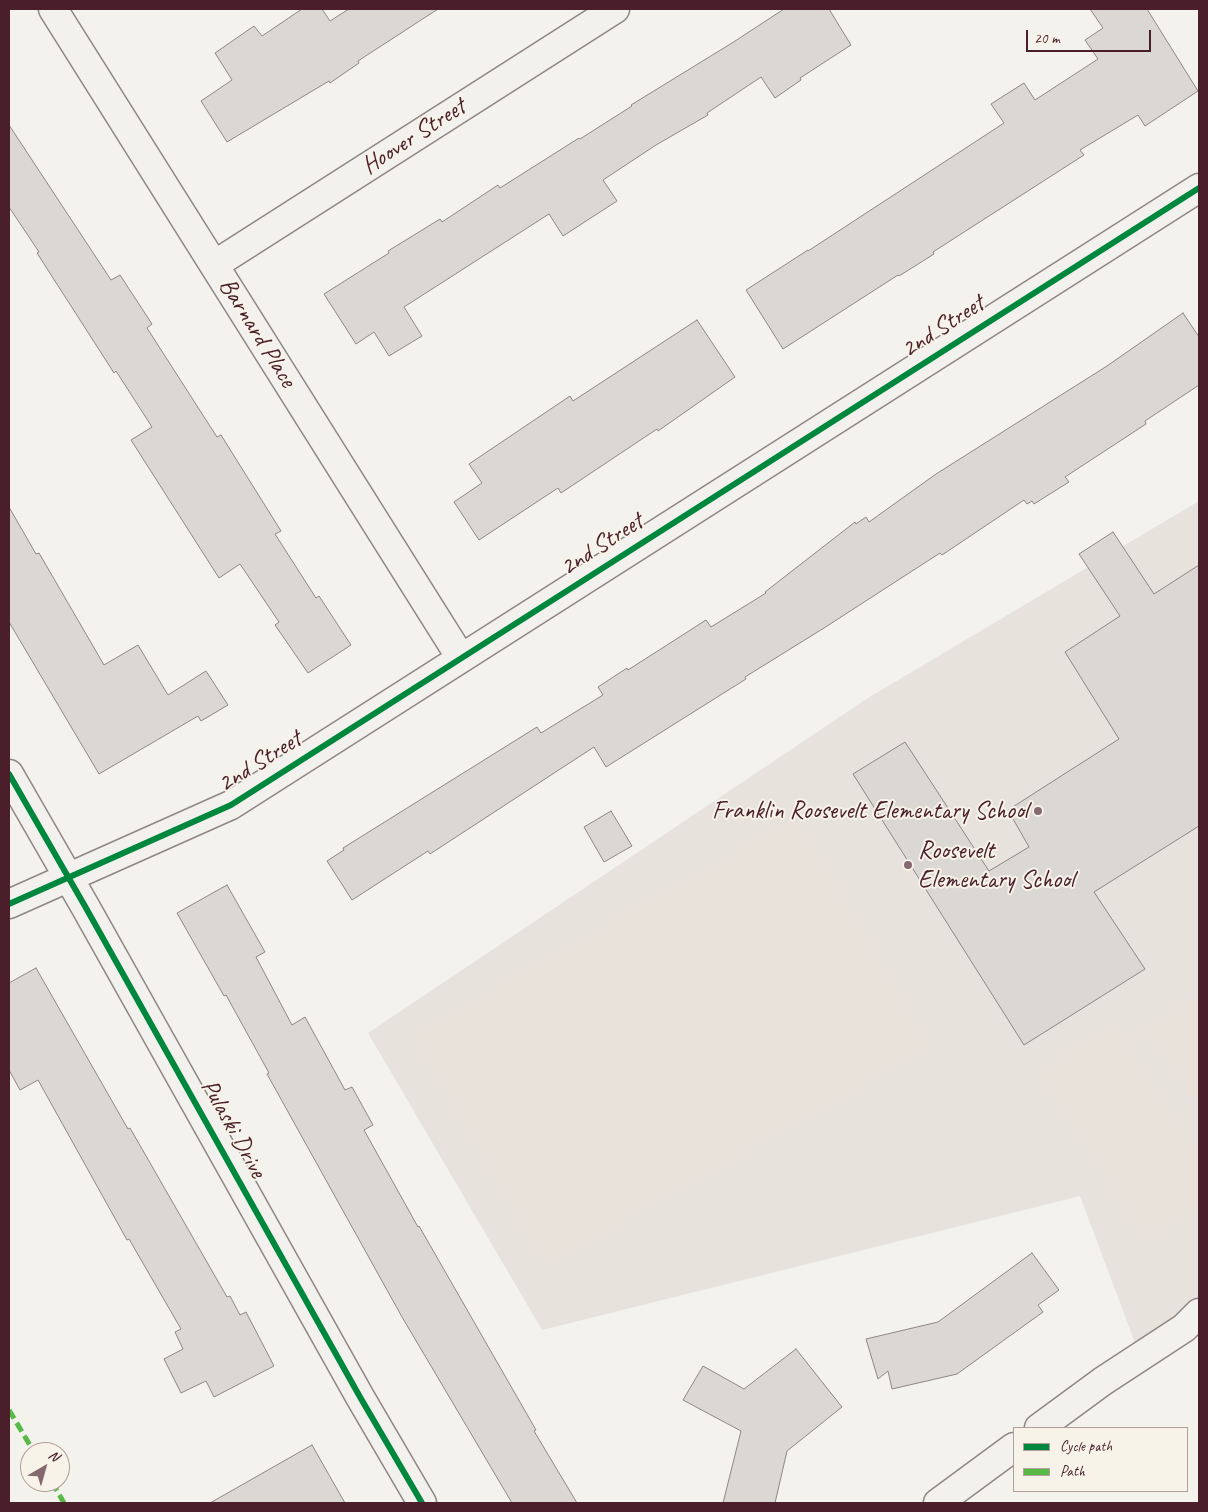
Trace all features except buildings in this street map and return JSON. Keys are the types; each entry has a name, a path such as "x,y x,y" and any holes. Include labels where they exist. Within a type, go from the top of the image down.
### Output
{"street":[{"name":"Barnard Place","path":"53,9 461,658"},
{"name":"Hoover Street","path":"214,265 615,9"},
{"name":"2nd Street","path":"9,904 231,805 1199,188"},
{"name":"Pulaski Drive","path":"9,774 360,1398 422,1503"},
{"path":"1040,1427 1110,1376 1192,1321"},
{"path":"938,1503 1013,1448"}],"shaded area":[{"name":"Roosevelt Elementary School","path":"1199,501 1199,1313 1140,1356 1080,1196 542,1330 368,1033 868,698"},
{"path":"796,819 927,1047 547,1263 416,1034"},
{"path":"1199,994 1199,1105 1147,1030"},
{"path":"1115,1025 1199,1159 1199,1206 1147,1239 1041,1072"}],"marked path":[{"path":"9,1410 28,1442"},
{"path":"58,1492 64,1503"}],"cycle path":[{"path":"9,904 231,805 1199,188"},
{"path":"9,774 360,1397 422,1503"}],"place":[{"name":"Franklin Roosevelt Elementary School","path":"1038,811"},
{"name":"Roosevelt Elementary School","path":"908,865"}]}
